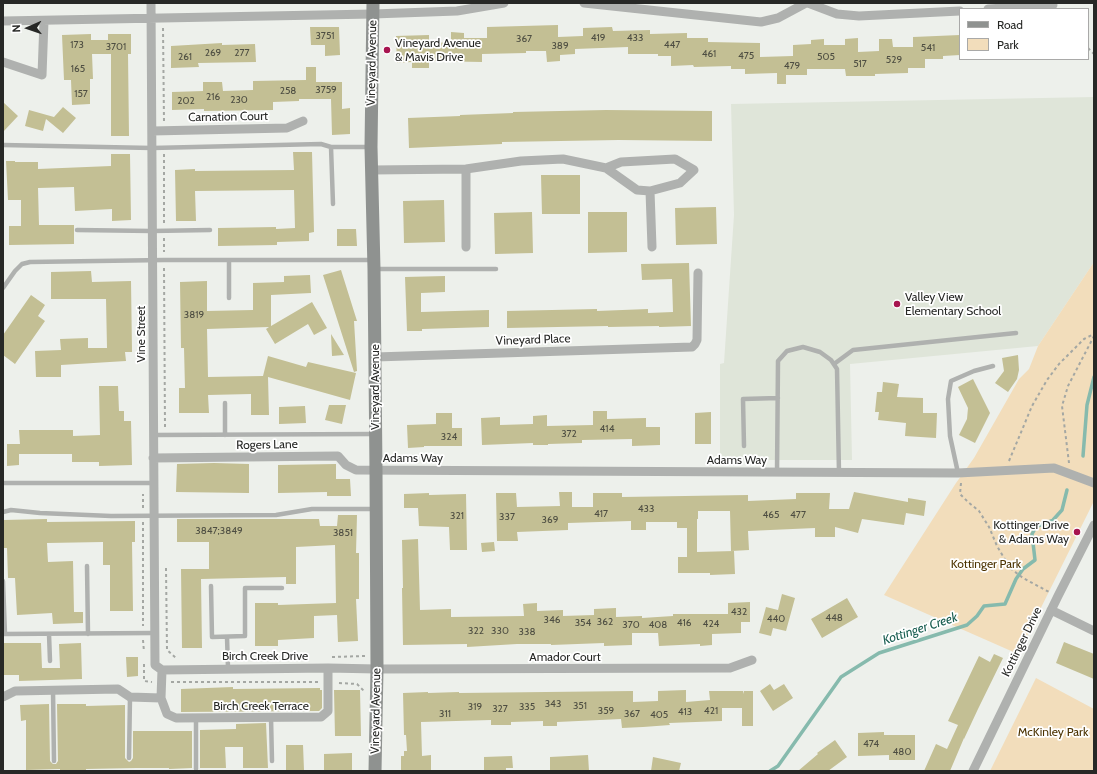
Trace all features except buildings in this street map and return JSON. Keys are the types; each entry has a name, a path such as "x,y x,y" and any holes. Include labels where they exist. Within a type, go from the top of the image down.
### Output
{"street":[{"name":"Vine Street","path":"151,3 154,633 158,667"},
{"path":"3,21 152,19 373,9 457,11 504,3"},
{"path":"584,3 761,22 778,18 807,3 837,14 860,16 959,11"},
{"path":"1004,8 1052,5"},
{"name":"Vineyard Avenue","path":"373,9 371,147 376,434 377,669 375,771"},
{"path":"3,62 42,76 44,21"},
{"name":"Carnation Court","path":"152,131 287,128 303,121"},
{"path":"372,170 466,169 521,161 563,159 606,168 637,190 650,191 680,183 694,170 675,159 620,162 606,168"},
{"path":"466,169 466,247"},
{"path":"650,191 652,247"},
{"name":"Vineyard Place","path":"375,357 692,347 697,340 698,273"},
{"name":"Rogers Lane","path":"153,458 338,456 346,465 356,470 376,470"},
{"name":"Adams Way","path":"376,470 961,473 1054,468 1094,483"},
{"name":"Kottinger Drive","path":"973,771 1094,525"},
{"path":"1051,610 1094,631"},
{"name":"Amador Court","path":"377,669 730,668 752,660"},
{"name":"Birch Creek Drive","path":"158,667 377,669"},
{"name":"Birch Creek Terrace","path":"158,667 161,682 161,698 167,714 176,718 321,717 328,712 328,668"},
{"path":"3,697 15,690 118,689 130,697 161,698"}],"lane":[{"path":"3,145 164,148 321,144 331,147 371,147"},
{"path":"331,147 333,204"},
{"path":"77,230 210,230"},
{"path":"229,260 230,298"},
{"path":"3,288 22,264 30,262 229,260 496,269"},
{"path":"834,364 853,350 1016,333"},
{"path":"778,473 778,361 787,351 803,347 820,352 831,360 837,369 839,473"},
{"path":"961,473 950,436 948,399 951,381 974,371 993,366"},
{"path":"744,446 743,399 778,398"},
{"path":"225,403 225,435"},
{"path":"153,435 376,434"},
{"path":"3,483 153,483"},
{"path":"3,512 11,510 40,513 153,516 276,515 312,509 376,509"},
{"path":"87,566 88,634"},
{"path":"3,581 4,634 154,633"},
{"path":"211,586 212,637 245,636 245,588 282,588"},
{"path":"49,634 50,661"},
{"path":"228,637 228,668"},
{"path":"53,690 54,761"},
{"path":"129,758 130,697"},
{"path":"271,717 272,761"},
{"path":"196,718 196,769"}],"path":[{"path":"163,18 164,130"},
{"path":"164,148 165,434"},
{"path":"1004,471 1032,406 1047,380 1059,364 1084,338 1094,335"},
{"path":"1071,474 1062,406 1068,386 1094,335"},
{"path":"961,473 960,494 980,511 990,527 997,546 1010,568 1023,578 1058,596"},
{"path":"166,563 167,650 172,655"},
{"path":"144,681 328,682 357,684 369,696"}],"shaded area":[{"name":"Valley View Elementary School","path":"1094,97 1094,262 1038,346 850,364 852,460 720,460 720,364 724,363 734,215 731,104"}],"green space":[{"name":"Kottinger Park","path":"1094,262 1094,501 1018,654 884,595 956,483 974,458 1019,379 1029,369 1038,346"},
{"name":"McKinley Park","path":"1036,678 1094,709 1094,771 990,771"}],"waterway":[{"name":"Kottinger Creek","path":"1083,456 1087,405 1094,377"},
{"name":"Kottinger Creek","path":"770,771 778,766 841,677 879,653 967,625 977,616 984,606 1005,604 1016,579 1023,569 1035,560 1032,534 1036,527 1053,520 1062,510 1067,490"}],"place":[{"name":"Vineyard Avenue & Mavis Drive","path":"387,50"},
{"name":"Valley View Elementary School","path":"897,304"},
{"name":"Kottinger Drive & Adams Way","path":"1077,532"}]}
